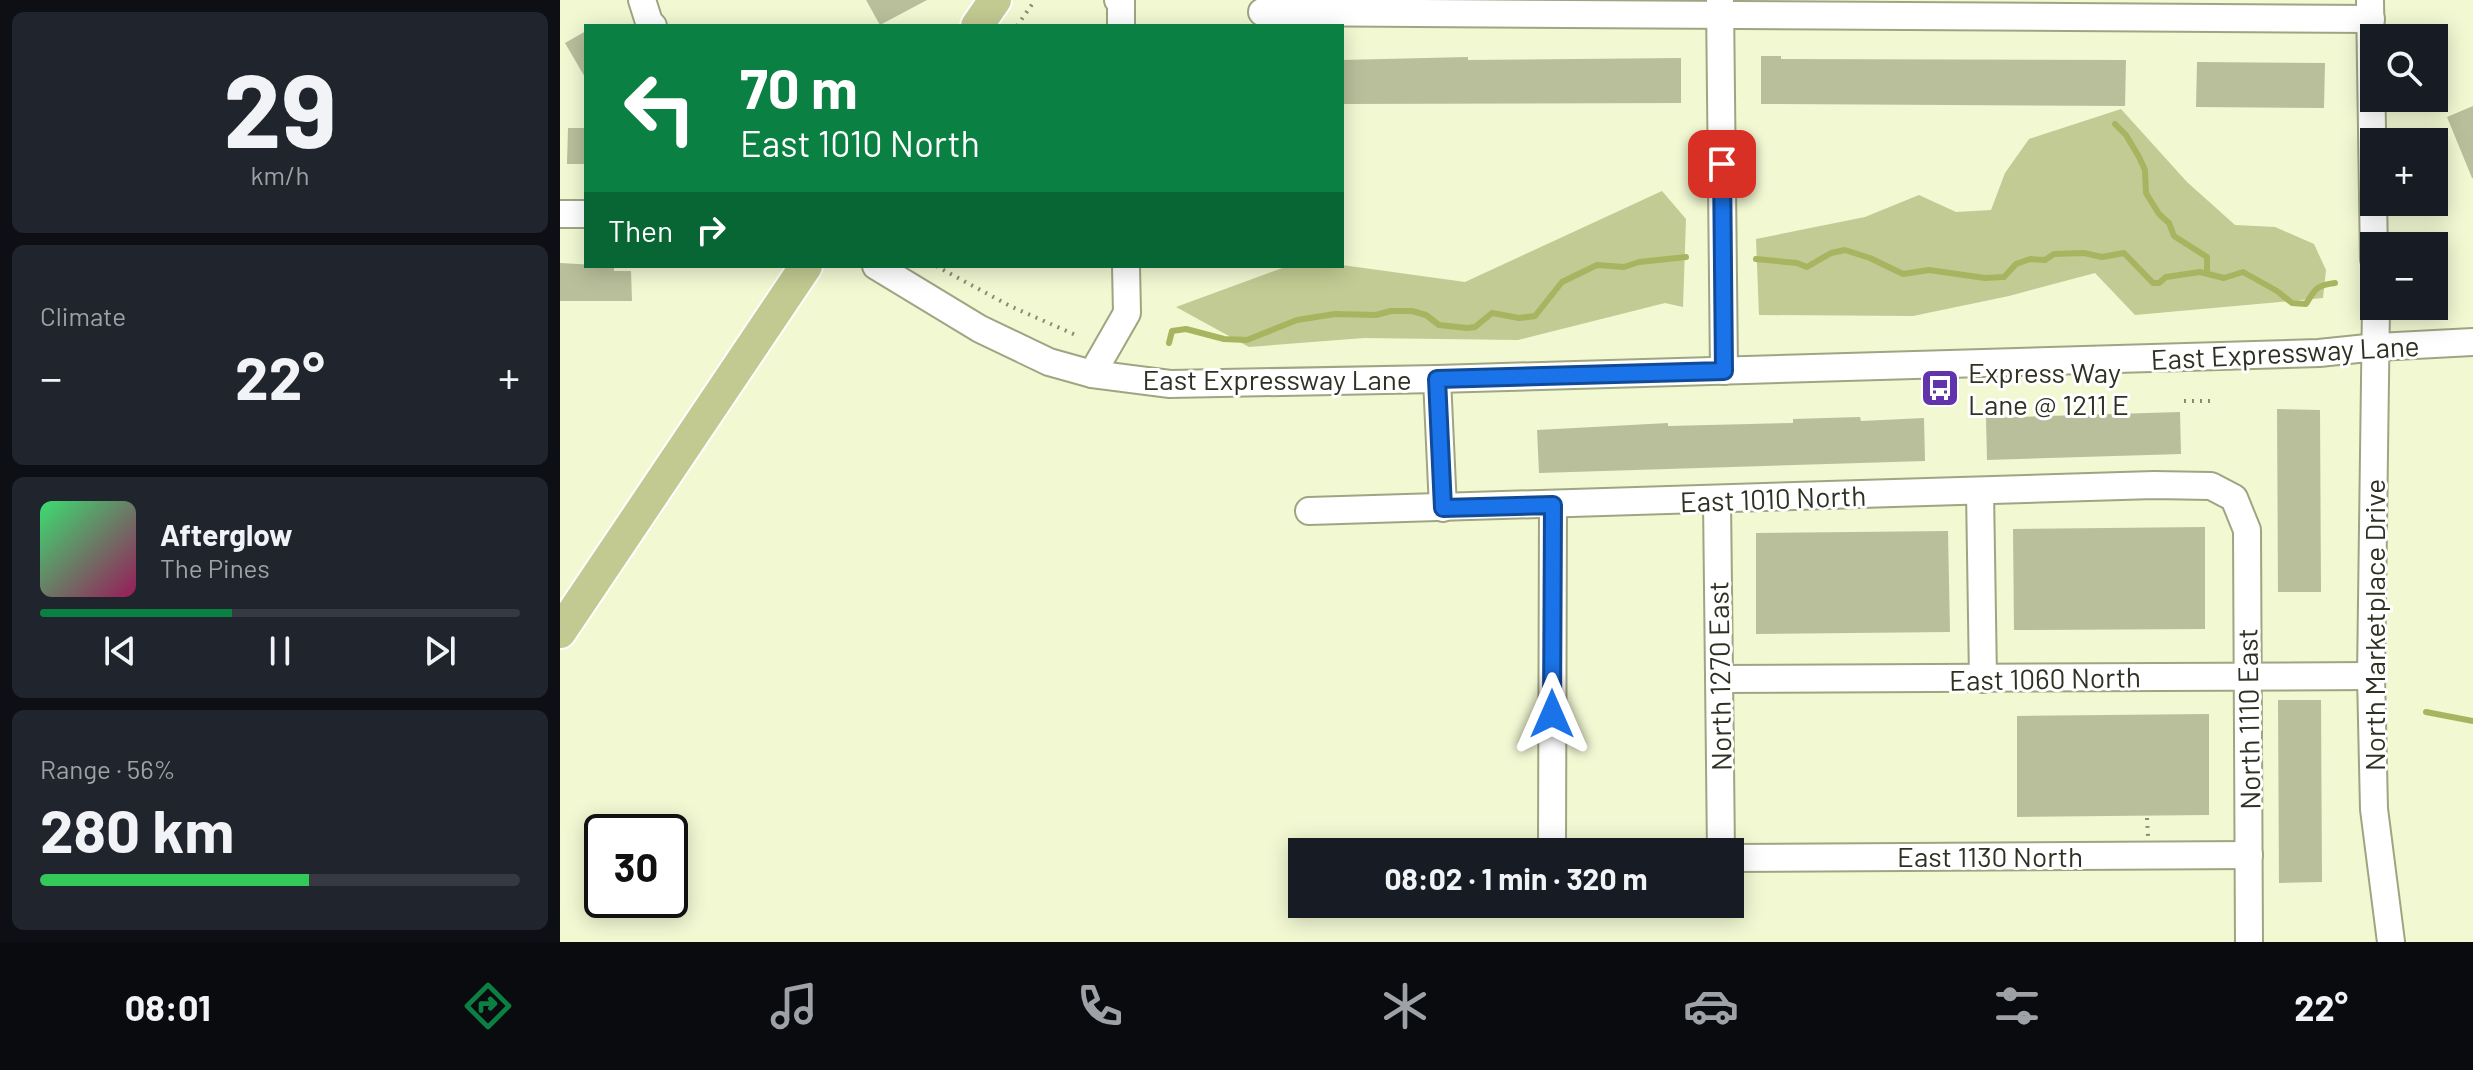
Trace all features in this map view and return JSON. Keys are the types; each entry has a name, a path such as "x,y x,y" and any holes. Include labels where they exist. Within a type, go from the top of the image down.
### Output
{"main road":[{"path":"978,24 995,0"},
{"path":"560,632 805,268"}],"street":[{"path":"642,0 651,24"},
{"path":"1118,0 1121,2 1121,24"},
{"path":"1262,13 1347,6 2370,10 2374,232"},
{"path":"1720,8 1724,371"},
{"path":"560,214 584,214"},
{"name":"East Expressway Lane","path":"879,268 930,301 1010,345 1049,362 1092,374 1170,384 2319,353 2473,342"},
{"path":"1092,374 1127,313 1126,268"},
{"name":"North Marketplace Drive","path":"2376,320 2371,676 2374,809 2391,942"},
{"path":"1437,379 1443,508"},
{"name":"East 1010 North","path":"1309,511 2194,485 2211,486 2234,498"},
{"path":"1980,491 1983,679"},
{"name":"North 1110 East","path":"2234,498 2247,530 2249,942"},
{"name":"North 1270 East","path":"1717,500 1721,838"},
{"path":"1552,838 1553,505"},
{"name":"East 1060 North","path":"1720,679 2371,676"},
{"name":"East 1130 North","path":"1744,858 2249,855"}],"path":[{"path":"1018,24 1035,0"},
{"path":"940,268 1010,306 1078,336"},
{"path":"2184,401 2210,401"}],"green space":[{"path":"2121,109 2187,182 2235,225 2275,227 2314,244 2326,270 2323,298 2135,315 2095,273 2009,296 1913,316 1759,315 1756,239 1865,217 1919,195 1956,212 1991,210 2005,173 2029,139"},
{"path":"1662,191 1686,219 1683,307 1665,303 1518,340 1364,338 1249,347 1176,307 1283,268 1344,268 1344,265 1465,282"}],"building":[{"path":"866,0 927,0 882,24"},
{"path":"584,32 584,76 565,43"},
{"path":"1761,56 1781,56 1781,59 2126,60 2125,106 1761,104"},
{"path":"1681,58 1681,103 1344,104 1344,60"},
{"path":"2197,62 2325,63 2324,108 2196,107"},
{"path":"2473,106 2473,178 2472,178 2447,117"},
{"path":"568,128 584,128 584,164 567,164"},
{"path":"560,263 631,271 632,301 560,301"},
{"path":"2277,409 2320,410 2321,592 2278,592"},
{"path":"2180,412 2181,454 1987,460 1986,418"},
{"path":"1860,417 1861,421 1924,418 1925,461 1539,473 1537,430 1668,423 1668,426 1793,423 1793,419"},
{"path":"2205,527 2205,629 2014,630 2013,529"},
{"path":"1948,531 1950,632 1756,634 1756,533"},
{"path":"2278,700 2321,700 2322,882 2279,883"},
{"path":"2209,714 2209,815 2017,817 2017,716"}],"waterway":[{"path":"2115,124 2126,135 2139,157 2145,170 2146,193 2159,214 2169,223 2174,236 2207,257 2207,272"},
{"path":"1756,259 1797,263 1807,267 1831,253 1845,250 1903,274 1929,270 1985,278 2004,277 2016,264 2030,259 2045,260 2054,254 2084,253 2102,257 2124,253 2153,283 2159,283 2166,277 2200,272 2224,278 2243,272 2292,303 2306,304 2317,289 2335,283"},
{"path":"1169,343 1172,331 1186,329 1224,339 1247,340 1297,320 1335,314 1376,315 1391,311 1426,315 1439,325 1475,327 1492,313 1519,318 1535,316 1562,282 1597,265 1624,267 1639,262 1686,257"},
{"path":"2426,712 2473,721"}],"place":[{"name":"Express Way Lane @ 1211 E","path":"1940,388"}],"route":[{"path":"1552,714 1553,505 1443,508 1437,379 1724,371 1722,164"}]}
